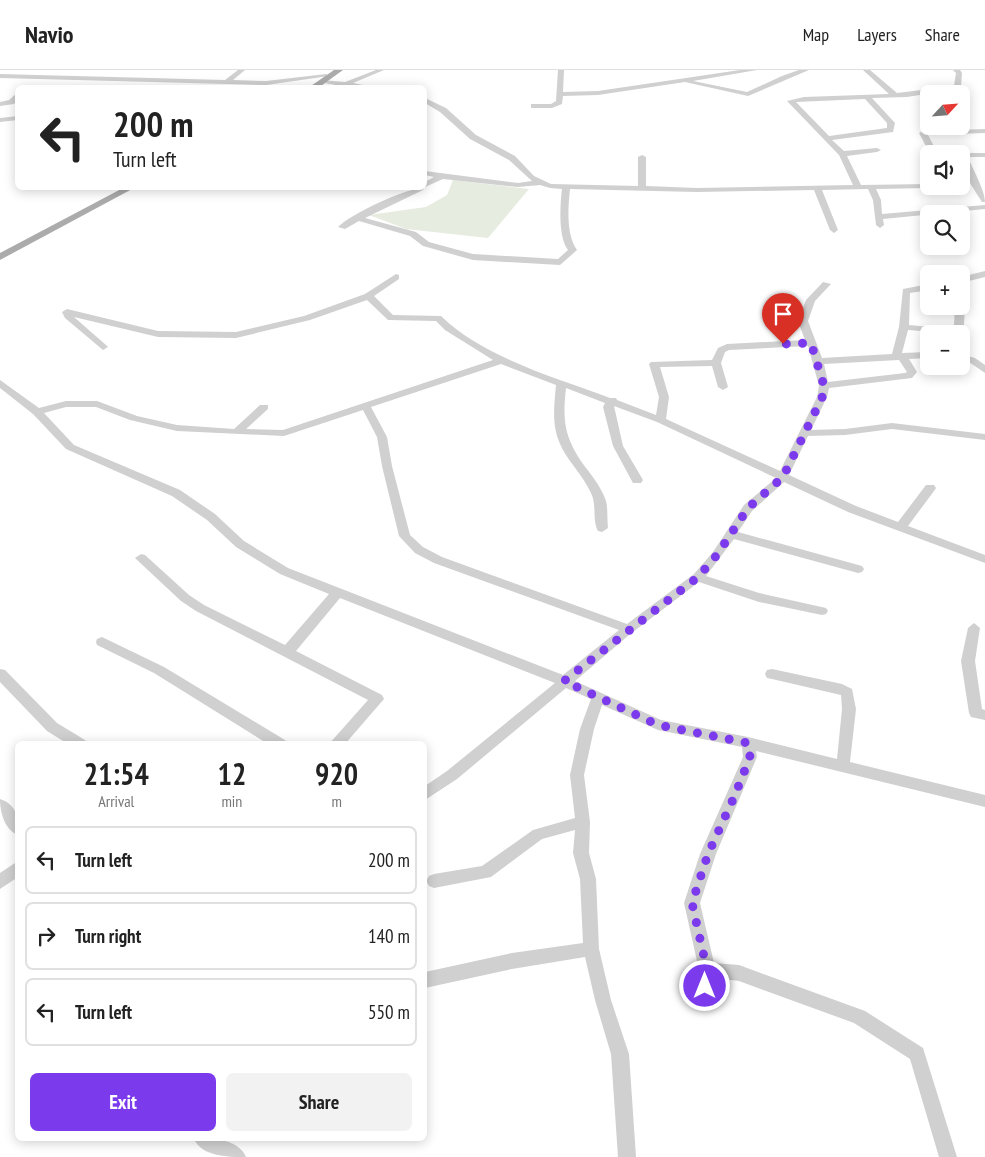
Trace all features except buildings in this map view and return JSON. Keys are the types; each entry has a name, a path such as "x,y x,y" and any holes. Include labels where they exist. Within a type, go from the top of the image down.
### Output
{"main road":[{"path":"316,85 334,70"},
{"path":"313,85 339,70"},
{"path":"0,252 117,190"},
{"path":"0,257 125,190"}],"street":[{"path":"226,82 242,70"},
{"path":"348,85 361,76 373,76 381,70"},
{"path":"534,106 556,105 560,94 561,70"},
{"path":"708,76 716,70"},
{"path":"560,94 598,93 754,70"},
{"path":"646,85 685,82 748,94 784,77 806,70"},
{"path":"866,70 896,96"},
{"path":"956,70 959,73 958,85"},
{"path":"737,72 743,82 741,87 748,94"},
{"path":"0,76 280,83 324,79 344,85"},
{"path":"46,85 51,83 55,78"},
{"path":"859,188 842,154 791,101 920,94"},
{"path":"0,104 11,102 15,97"},
{"path":"828,138 890,130 891,123 867,97"},
{"path":"427,101 443,110 473,137 512,158 538,183"},
{"path":"0,120 15,118"},
{"path":"970,130 985,131"},
{"path":"842,154 877,150"},
{"path":"970,155 985,155"},
{"path":"642,157 642,189"},
{"path":"427,173 518,185 538,183 566,188 817,189 920,186"},
{"path":"427,184 442,176"},
{"path":"970,179 972,185 985,200"},
{"path":"972,185 985,185"},
{"path":"357,218 413,234 426,244 473,257 560,262 574,250 568,244 564,208 566,188"},
{"path":"871,188 877,200 879,221 985,206"},
{"path":"817,189 834,230"},
{"path":"342,226 416,190"},
{"path":"970,278 985,274"},
{"path":"103,347 68,316 67,312 158,334 236,336 307,318 368,296 396,277"},
{"path":"427,793 460,768 629,629 698,577 717,555 748,508 783,477 822,398 824,386 818,361 803,321 811,300 826,284"},
{"path":"824,386 908,376 912,372 899,356 904,328 906,291 920,289"},
{"path":"368,296 391,318 438,318 448,328 501,361 612,400 661,420 852,509 985,559"},
{"path":"904,328 954,332 959,325 960,315"},
{"path":"723,387 716,363 721,350 727,347 811,343"},
{"path":"818,361 920,355"},
{"path":"970,359 985,370"},
{"path":"37,412 66,404 97,404 134,418 177,428 284,433 501,361"},
{"path":"661,420 664,397 654,364 716,363"},
{"path":"561,382 558,413 560,431 569,453 594,488 600,502 602,528"},
{"path":"0,383 37,412 70,447 176,493 211,516 240,544 284,571 337,593 479,646 564,681 658,725 748,743 985,801"},
{"path":"612,400 608,407 618,446 637,480"},
{"path":"237,432 264,407"},
{"path":"366,407 382,438 387,466 406,536 419,550 438,560 629,629"},
{"path":"805,434 845,432 892,426 985,437"},
{"path":"900,528 930,488"},
{"path":"731,534 858,569"},
{"path":"141,558 185,598 200,608 377,699 339,741"},
{"path":"698,577 728,590 756,599 822,611"},
{"path":"287,652 337,593"},
{"path":"974,628 968,661 976,713 985,715"},
{"path":"102,642 159,670 275,741"},
{"path":"0,674 52,727 75,741"},
{"path":"772,674 842,689 847,693 848,709 843,766"},
{"path":"598,697 587,730 577,775 583,822 581,853 588,878 591,949 603,1000 620,1054 627,1157"},
{"path":"702,1001 707,970 692,903 708,854 750,757 748,743"},
{"path":"0,805 7,811 15,824"},
{"path":"434,881 486,872 538,834 583,822"},
{"path":"0,882 15,870"},
{"path":"427,980 512,961 591,949"},
{"path":"707,970 739,973 859,1017 917,1054 948,1157"},
{"path":"207,1141 237,1157"}],"shaded area":[{"path":"453,180 529,189 488,238 406,229 369,215 426,207 447,195"}],"route":[{"path":"705,986 707,970 692,903 708,854 750,757 748,743 658,725 564,681 698,577 717,555 748,508 783,477 822,398 824,386 811,343 783,344"}]}
